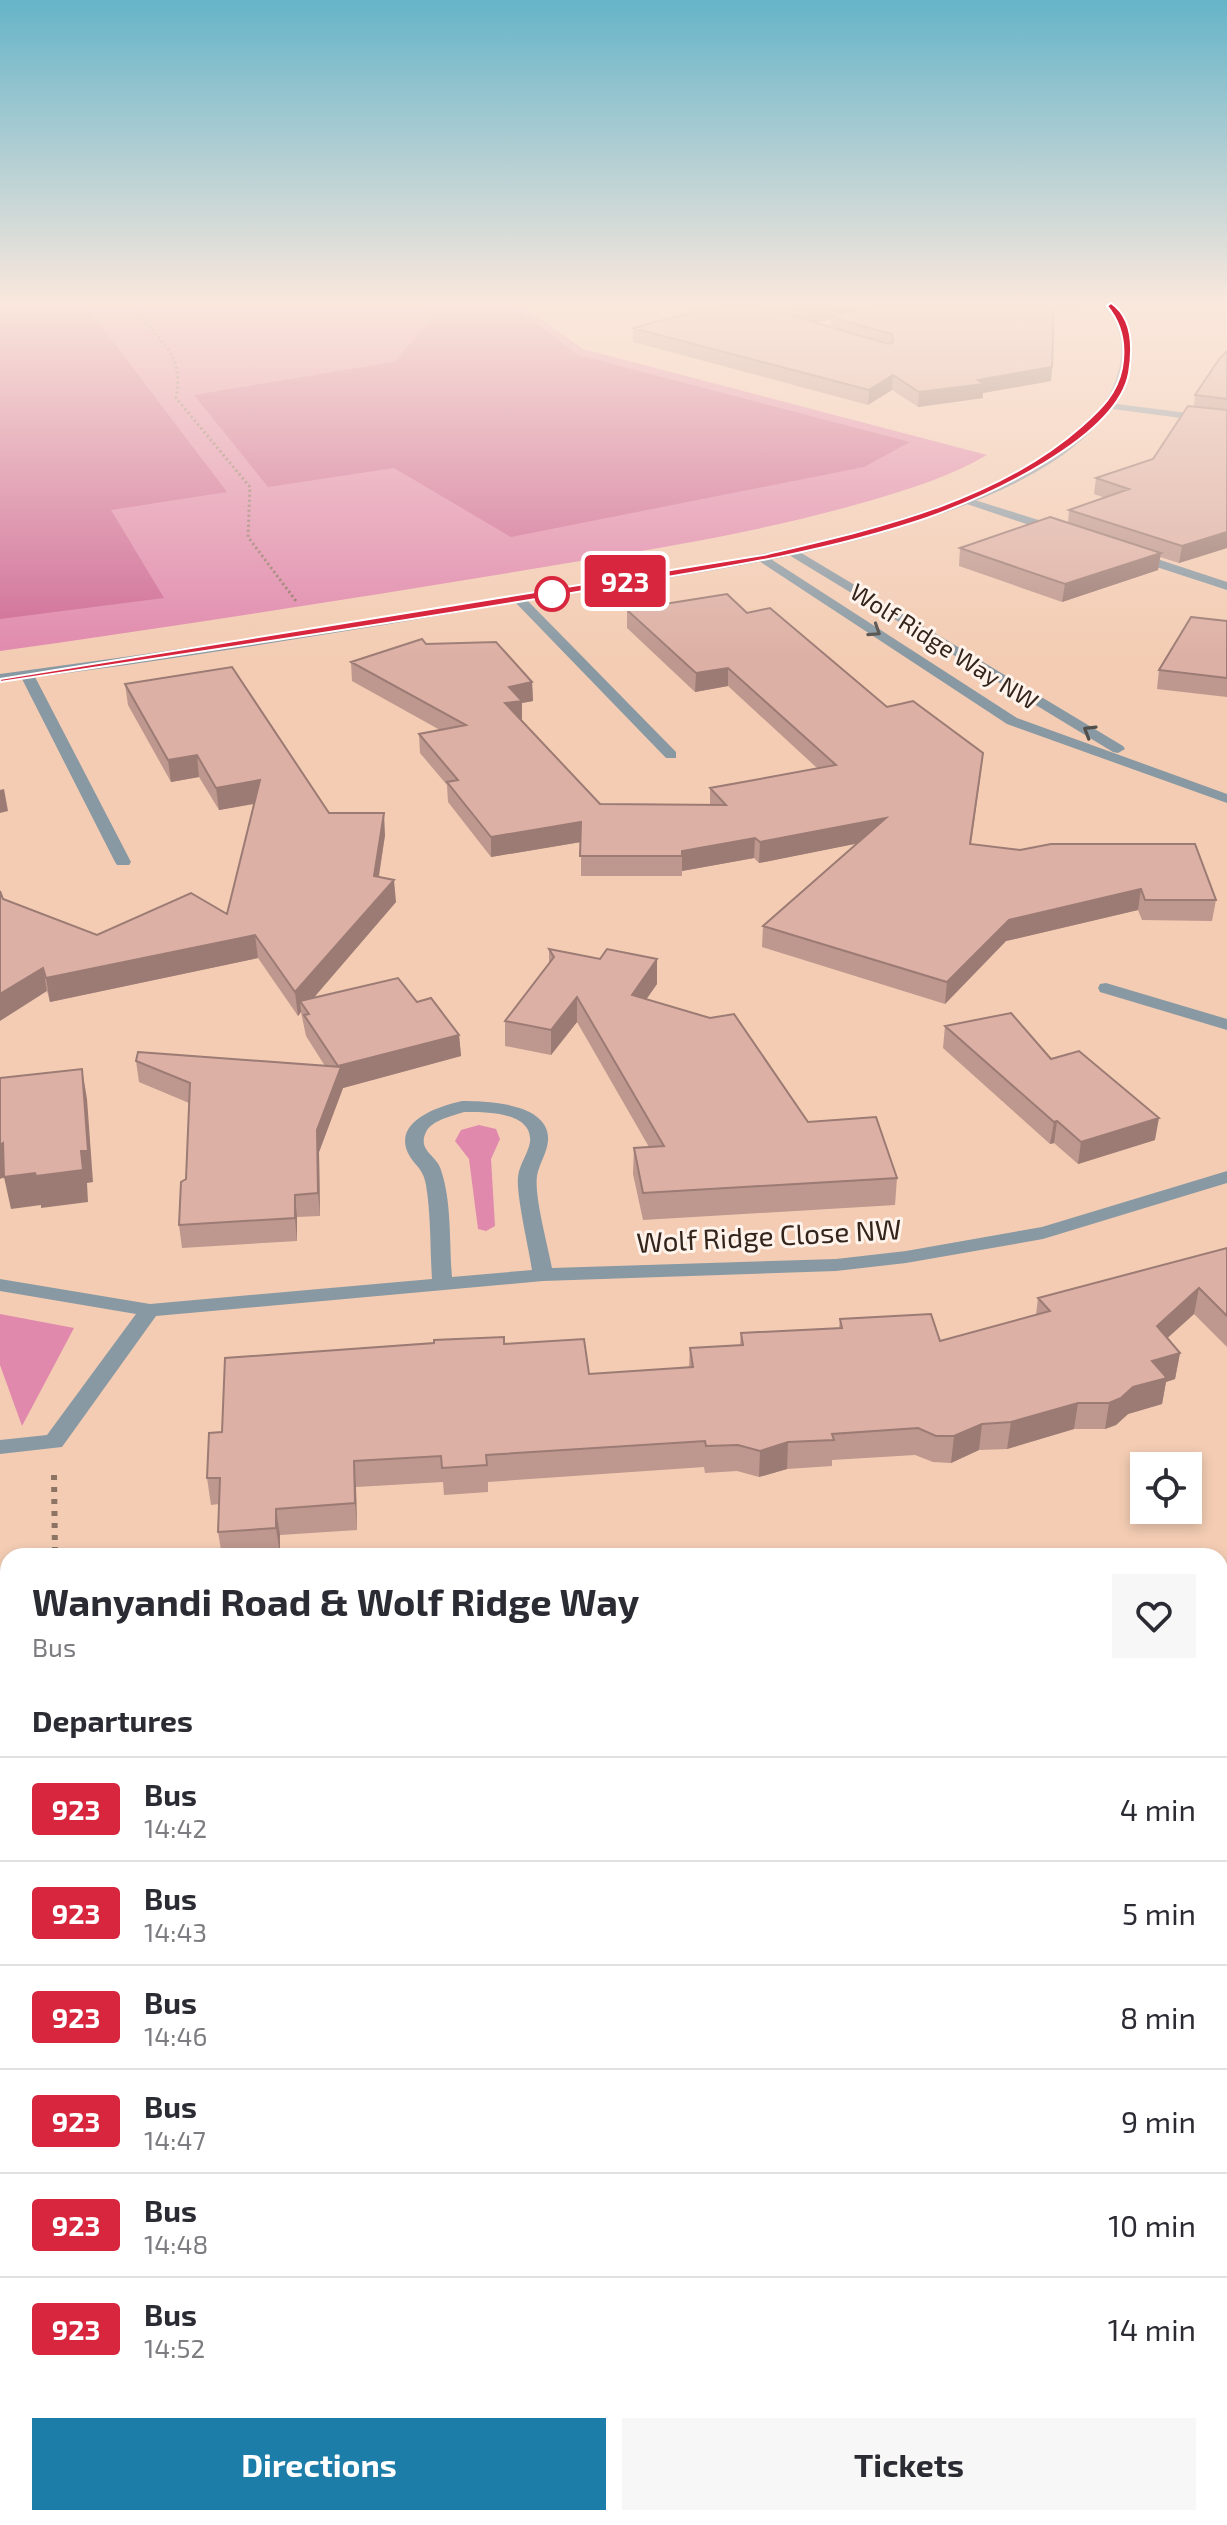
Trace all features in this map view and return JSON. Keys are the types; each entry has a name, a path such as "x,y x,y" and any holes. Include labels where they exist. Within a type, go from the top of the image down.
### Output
{"street":[{"path":"0,678 519,599 793,552 874,531 965,500 1020,474 1060,450 1089,424"},
{"path":"965,500 1067,533"},
{"name":"Wolf Ridge Way NW","path":"793,552 1156,772"},
{"path":"1125,553 1227,586"},
{"name":"Wolf Ridge Way NW","path":"763,558 1012,721 1227,799"},
{"path":"519,599 671,755"},
{"path":"27,675 123,862"},
{"path":"1106,988 1227,1025"},
{"path":"442,1285 436,1188 431,1166 419,1156 414,1144 417,1131 426,1120 462,1106 501,1107 518,1112 538,1131 539,1142 527,1178 543,1275"},
{"name":"Wolf Ridge Close NW","path":"0,1285 150,1310 543,1275 836,1265 906,1257 1043,1233 1227,1177"},
{"path":"0,1447 54,1442 150,1310"}],"path":[{"path":"197,424 250,487 247,500"},
{"path":"54,1442 55,1548"}],"shaded area":[{"path":"0,424 868,424 987,455 915,487 833,511 723,536 359,597 0,651"},
{"path":"0,424 175,424 227,492 111,510 164,598 0,619"},
{"path":"217,424 841,424 910,442 864,467 511,537 394,468 268,487"},
{"path":"479,1125 496,1129 500,1139 491,1159 495,1226 486,1231 478,1229 469,1159 455,1141 461,1130"},
{"path":"0,1314 74,1328 22,1426 0,1365"}],"building":[{"path":"1176,424 1227,424 1227,532 1182,546 1069,510 1129,489 1096,478 1153,459"},
{"path":"1050,517 1161,553 1065,584 960,548"},
{"path":"727,594 747,613 770,608 887,707 913,701 983,753 970,844 1020,850 1051,844 1195,844 1216,900 1145,900 1141,889 1009,920 947,982 763,926 886,818 760,842 755,838 682,851 682,856 580,856 581,822 491,837 447,782 458,780 419,734 466,725 351,662 422,639 426,644 496,642 532,682 509,687 522,701 505,703 600,804 726,805 710,788 836,765 728,668 696,673 627,610"},
{"path":"1191,617 1227,621 1227,678 1159,670"},
{"path":"232,667 329,813 384,813 374,876 394,880 295,992 255,935 46,978 43,968 0,994 0,891 3,899 97,935 191,893 227,914 260,780 216,788 197,755 168,760 125,684"},
{"path":"549,949 600,959 607,949 657,959 632,995 710,1018 734,1014 808,1122 876,1117 897,1178 643,1193 634,1148 664,1146 577,997 551,1030 505,1021 554,957"},
{"path":"398,978 417,1002 431,998 459,1035 338,1066 304,1015 309,1014 300,1001"},
{"path":"1011,1013 1051,1059 1079,1051 1159,1118 1081,1142 945,1026"},
{"path":"138,1052 341,1067 317,1130 318,1193 295,1195 295,1218 179,1225 181,1182 186,1179 190,1083 136,1061"},
{"path":"82,1069 88,1151 81,1151 83,1170 4,1177 3,1143 0,1145 0,1078"},
{"path":"1227,1248 1227,1316 1199,1288 1157,1326 1180,1353 1152,1361 1167,1378 1133,1387 1121,1398 1109,1403 1078,1403 1011,1422 982,1424 954,1436 936,1436 918,1428 832,1434 834,1440 788,1442 760,1451 738,1445 706,1446 705,1441 486,1455 487,1465 442,1468 441,1456 354,1461 355,1503 276,1509 276,1528 218,1532 220,1478 207,1478 209,1433 222,1432 225,1358 434,1343 434,1340 504,1337 504,1344 584,1339 589,1374 693,1367 690,1348 743,1345 741,1333 842,1328 840,1319 931,1314 940,1341 1050,1311 1038,1298"}],"bus line":[{"name":"923","path":"0,679 490,604 793,552 861,535 965,500 1020,474 1060,450 1092,424"}]}
